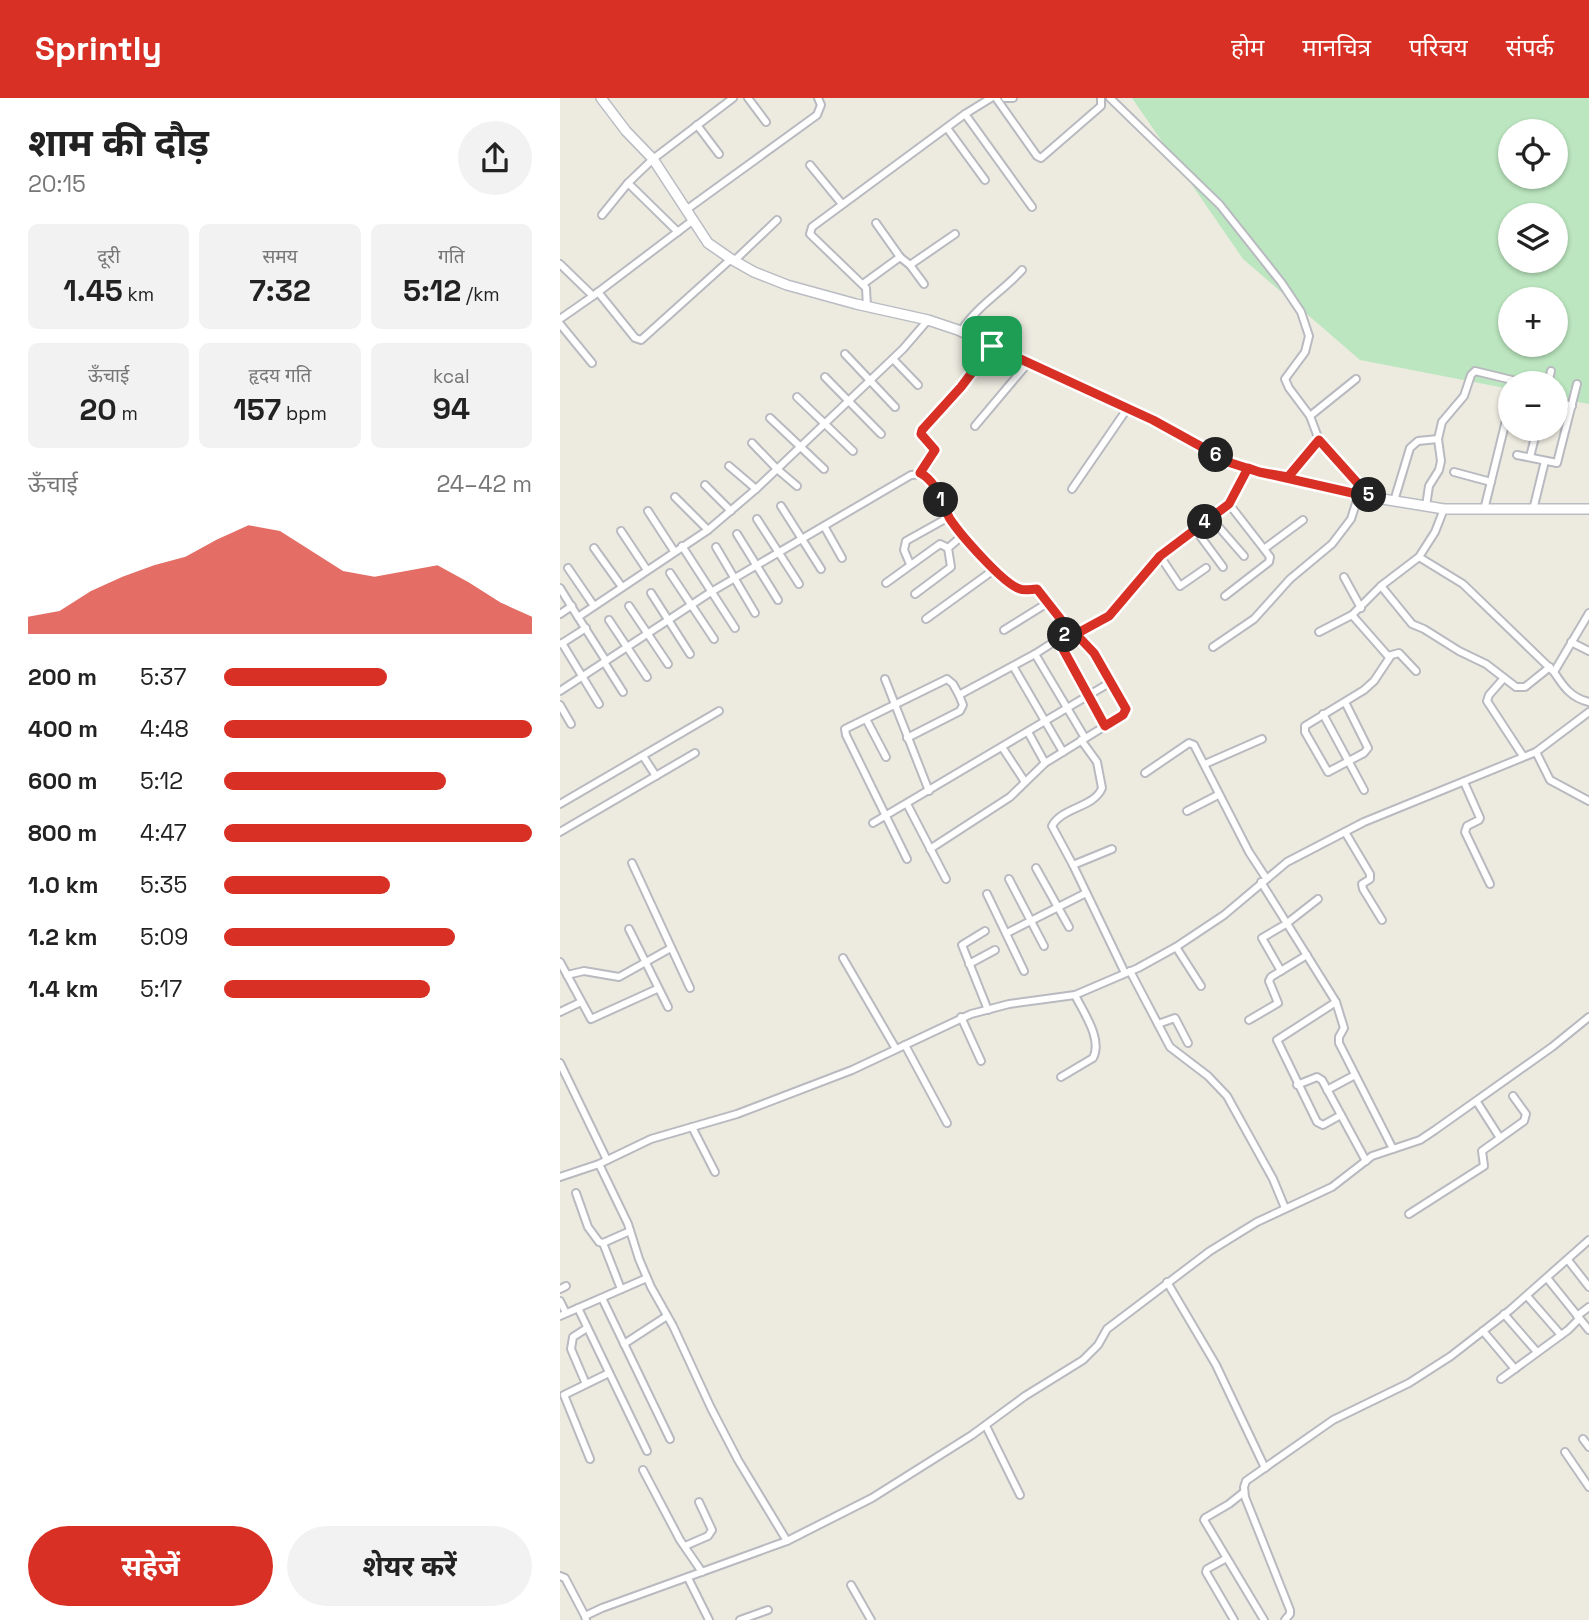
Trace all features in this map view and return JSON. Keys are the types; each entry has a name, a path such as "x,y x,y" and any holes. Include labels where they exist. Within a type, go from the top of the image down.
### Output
{"street":[{"path":"601,98 626,131 653,159 708,243 733,260 787,285 867,307 929,320 961,331 1127,409 1231,463 1248,468 1370,497 1444,509 1589,509"},
{"path":"602,215 628,183 653,159 733,98"},
{"path":"748,98 766,122"},
{"path":"686,210 817,115 821,110 818,98"},
{"path":"867,307 868,293 863,284 810,234 812,227 965,114 993,98 1041,158 1101,106 1101,98"},
{"path":"1005,98 1013,98"},
{"path":"1110,98 1220,205 1281,282 1301,312 1309,336 1305,352 1285,379 1310,415 1319,440 1370,497"},
{"path":"965,114 1032,207"},
{"path":"697,125 719,154"},
{"path":"947,128 985,180"},
{"path":"810,164 842,204"},
{"path":"628,183 678,232"},
{"path":"560,264 596,294 635,338 641,340 777,220"},
{"path":"592,363 560,321 692,221"},
{"path":"876,223 900,257 910,265 924,284"},
{"path":"910,265 955,234"},
{"path":"863,284 900,257"},
{"path":"961,331 975,311 1022,270"},
{"path":"578,617 708,530 757,489 893,359 929,320"},
{"path":"560,691 712,592 911,475 920,473 935,450 923,438 922,430 961,387 992,346"},
{"path":"845,354 895,407"},
{"path":"893,359 918,385"},
{"path":"975,426 1028,363"},
{"path":"1426,506 1429,486 1439,470 1441,460 1438,439 1448,411 1464,396 1473,372 1498,378"},
{"path":"825,377 881,434"},
{"path":"1310,415 1356,379"},
{"path":"1517,455 1555,463 1558,461 1577,384"},
{"path":"797,397 853,451"},
{"path":"1568,405 1572,406"},
{"path":"1072,489 1127,409"},
{"path":"770,418 824,469"},
{"path":"1394,501 1410,448 1418,441 1438,439"},
{"path":"1288,477 1319,440"},
{"path":"1484,510 1501,441"},
{"path":"1530,457 1534,441"},
{"path":"752,443 797,486"},
{"path":"1534,510 1545,461"},
{"path":"729,466 757,489"},
{"path":"959,695 1058,640 1109,616 1160,556 1229,504 1248,468"},
{"path":"1454,472 1491,481"},
{"path":"920,473 931,481 962,536 1021,590 1037,589 1073,633 1086,643 1126,711 1045,763 1004,802 930,849"},
{"path":"705,485 731,510"},
{"path":"1213,647 1254,619 1290,579 1332,544 1351,519 1359,494"},
{"path":"676,497 708,530"},
{"path":"1225,596 1269,562 1264,549 1229,504"},
{"path":"781,506 821,569"},
{"path":"1318,632 1352,615 1381,586 1419,557 1435,532 1444,509"},
{"path":"648,512 674,551"},
{"path":"910,564 904,550 906,541 949,517"},
{"path":"1211,518 1244,556"},
{"path":"757,519 799,584"},
{"path":"1264,549 1303,520"},
{"path":"824,526 842,558"},
{"path":"1195,529 1223,567"},
{"path":"621,531 647,570"},
{"path":"737,534 778,600"},
{"path":"948,548 962,536"},
{"path":"886,583 940,544 948,548 951,567 915,594"},
{"path":"682,546 736,628"},
{"path":"716,547 755,613"},
{"path":"594,548 622,587"},
{"path":"1160,556 1180,586 1206,568"},
{"path":"1419,557 1463,584 1552,669 1564,689 1580,700 1589,702"},
{"path":"568,568 594,606"},
{"path":"926,619 995,569"},
{"path":"670,573 714,639"},
{"path":"1344,577 1361,608"},
{"path":"1381,586 1412,624 1424,628 1458,651 1486,664 1520,688 1552,669 1589,613"},
{"path":"560,588 623,692"},
{"path":"651,593 690,654"},
{"path":"1004,630 1049,601"},
{"path":"560,614 572,606"},
{"path":"629,606 667,664"},
{"path":"1352,615 1390,657"},
{"path":"609,620 647,677"},
{"path":"586,628 561,644 599,704"},
{"path":"1058,640 1105,726"},
{"path":"1571,642 1589,651"},
{"path":"1345,702 1367,744 1364,754 1328,772 1303,728 1307,723 1370,686 1390,657 1399,653 1416,671"},
{"path":"1035,654 1097,762 1103,783 1101,793 1056,819 1052,826 1127,972 1175,1052 1208,1076 1227,1096 1273,1179 1285,1208"},
{"path":"1013,666 1063,752"},
{"path":"1504,678 1489,695 1488,705 1523,756"},
{"path":"885,679 929,790"},
{"path":"906,859 845,729 947,679 959,695 963,705 960,711 907,738"},
{"path":"873,823 1111,682"},
{"path":"560,705 570,724"},
{"path":"560,804 719,712"},
{"path":"560,1177 599,1164 651,1139 737,1114 815,1085 961,1017 1019,1003 1075,995 1127,972 1176,947 1233,909 1263,880 1287,862 1364,822 1536,752 1589,712"},
{"path":"1323,714 1364,790"},
{"path":"866,719 886,757"},
{"path":"1028,732 1045,763"},
{"path":"1205,764 1262,739"},
{"path":"1144,773 1189,744 1196,746 1218,795 1286,923 1336,1002 1344,1028 1339,1043 1393,1149"},
{"path":"1002,747 1025,782"},
{"path":"1536,752 1550,780 1589,801"},
{"path":"560,832 695,753"},
{"path":"643,756 656,776"},
{"path":"1464,782 1480,817 1479,821 1467,826 1465,832 1490,884"},
{"path":"1187,811 1218,795"},
{"path":"907,804 946,879"},
{"path":"1345,832 1370,874 1370,879 1362,884 1363,889 1382,920"},
{"path":"1073,865 1112,849"},
{"path":"632,863 690,988"},
{"path":"1036,867 1069,927"},
{"path":"1009,879 1044,946"},
{"path":"1007,933 1086,893"},
{"path":"987,894 1024,971"},
{"path":"1281,971 1262,938 1318,899"},
{"path":"629,929 668,1007"},
{"path":"985,931 962,945 988,1010"},
{"path":"1176,947 1201,986"},
{"path":"567,975 583,971 619,976 671,948"},
{"path":"969,964 995,950"},
{"path":"1249,1020 1278,1003 1269,979 1307,956"},
{"path":"843,958 896,1049"},
{"path":"560,962 588,1017 596,1019 657,989"},
{"path":"1061,1077 1093,1058 1096,1053 1096,1040 1075,995"},
{"path":"560,1012 581,1002"},
{"path":"1336,1002 1277,1041 1297,1085 1320,1125 1341,1115"},
{"path":"961,1017 981,1061"},
{"path":"560,1576 565,1578 585,1618 787,1541 872,1498 986,1426 1025,1396 1083,1360 1098,1345 1107,1329 1210,1251 1285,1208 1332,1187 1372,1156 1420,1140 1476,1102 1589,1017"},
{"path":"1158,1024 1175,1018 1188,1043"},
{"path":"905,1045 947,1123"},
{"path":"560,1063 607,1160"},
{"path":"1327,1090 1355,1075"},
{"path":"1297,1085 1319,1077 1366,1161"},
{"path":"1409,1214 1484,1166 1482,1151 1526,1118 1513,1096"},
{"path":"1476,1102 1500,1138"},
{"path":"692,1127 715,1172"},
{"path":"599,1164 630,1231 647,1278 738,1460 787,1541"},
{"path":"576,1193 590,1232 603,1243 621,1289"},
{"path":"603,1243 630,1231"},
{"path":"1285,1620 1290,1610 1244,1492 1246,1481 1325,1425 1431,1370 1527,1296 1588,1243"},
{"path":"1568,1260 1589,1287"},
{"path":"560,1301 563,1314 647,1278"},
{"path":"1547,1278 1589,1330"},
{"path":"1167,1282 1216,1365 1265,1468"},
{"path":"1527,1296 1561,1335"},
{"path":"603,1297 670,1439"},
{"path":"1501,1379 1561,1335 1589,1307"},
{"path":"578,1308 647,1451"},
{"path":"1504,1314 1537,1352"},
{"path":"624,1344 667,1316"},
{"path":"586,1384 570,1345 573,1337 587,1328"},
{"path":"1483,1331 1515,1369"},
{"path":"590,1459 564,1398 566,1392 609,1373"},
{"path":"986,1426 1020,1495"},
{"path":"1583,1440 1589,1447"},
{"path":"1565,1451 1589,1487"},
{"path":"643,1470 702,1572"},
{"path":"1244,1492 1230,1504 1204,1519 1225,1559 1264,1620"},
{"path":"685,1546 708,1536 712,1530 699,1502"},
{"path":"1225,1559 1206,1572 1234,1620"},
{"path":"688,1578 709,1620"},
{"path":"851,1585 871,1620"},
{"path":"740,1620 768,1610"}],"green space":[{"path":"1132,98 1589,98 1589,404 1568,400 1568,371 1498,371 1498,387 1360,360 1243,259"}],"route":[{"path":"992,346 961,387 922,430 923,438 935,447 935,453 920,473 931,481 949,517 985,561 1021,590 1037,589 1049,601 1070,631 1058,640 1105,726 1123,715 1126,709 1094,653 1076,634 1109,616 1160,556 1229,504 1248,468 1259,472 1370,497 1319,440 1288,477 1259,472 1248,468 1231,463 1153,420 992,346"}]}
